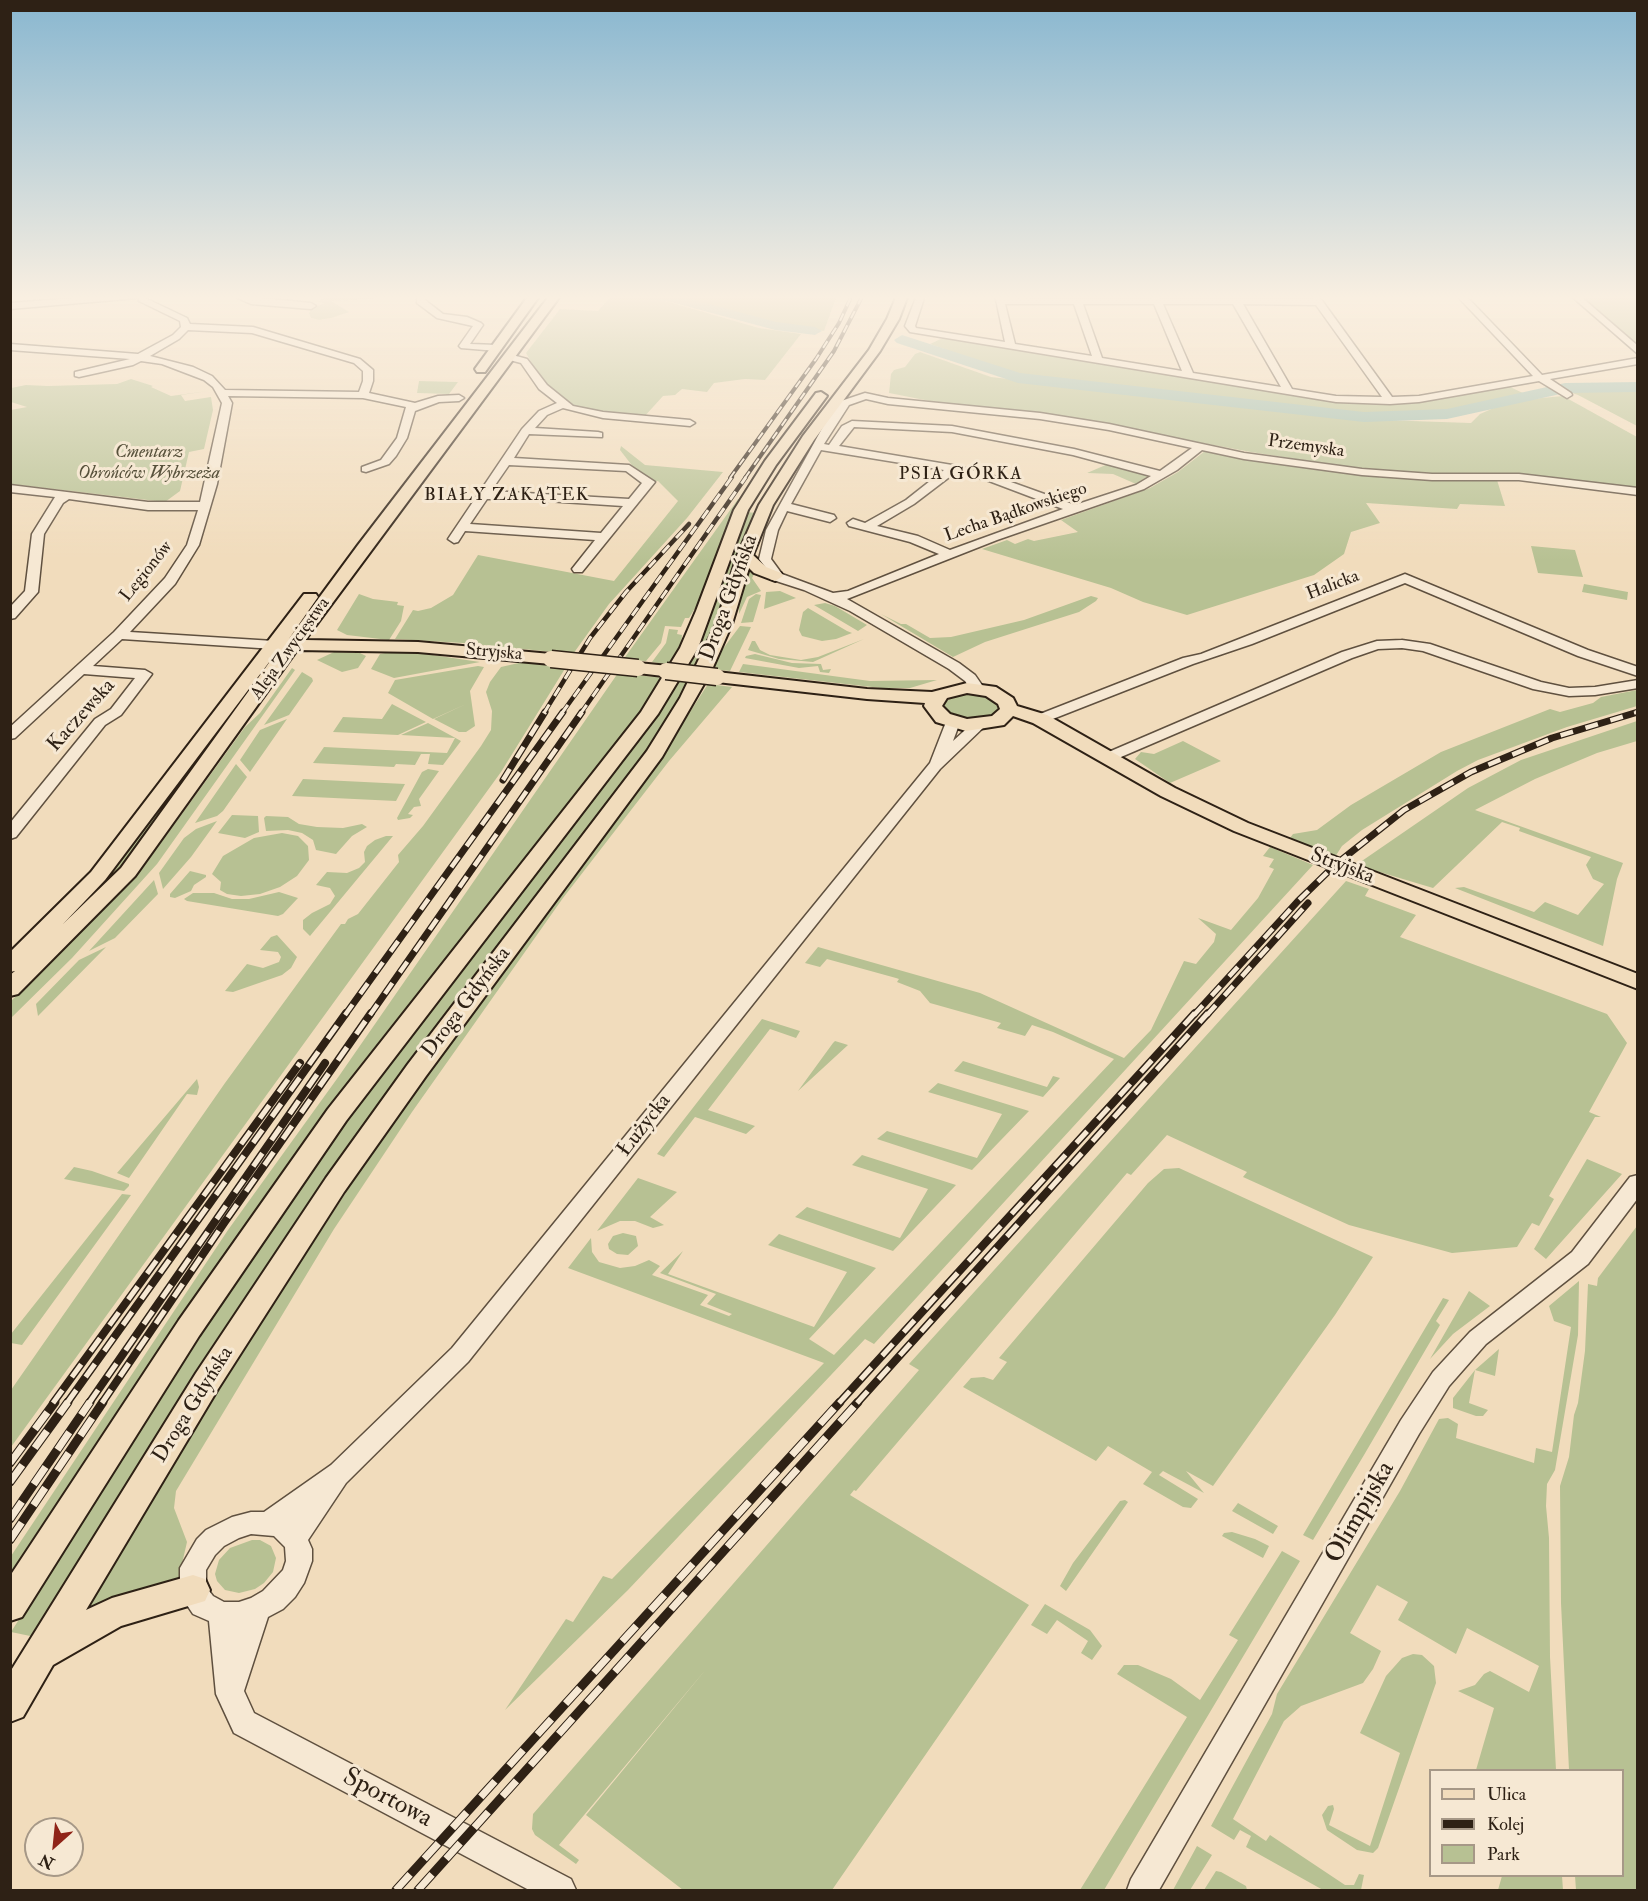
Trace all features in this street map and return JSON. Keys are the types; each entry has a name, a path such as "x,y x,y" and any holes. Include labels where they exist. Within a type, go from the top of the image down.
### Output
{"main road":[{"name":"Aleja Zwycięstwa","path":"460,397 474,384"},
{"name":"Aleja Zwycięstwa","path":"10,989 128,872 483,384"},
{"name":"Droga Gdyńska","path":"10,1606 189,1328 337,1114 649,714 689,648 741,510 788,439 831,384"},
{"name":"Droga Gdyńska","path":"10,1705 207,1381 335,1185 417,1070 655,753 689,698 710,657 724,624 758,519 808,439 850,384"},
{"path":"854,384 855,391 865,396"},
{"name":"Aleja Zwycięstwa","path":"10,965 65,912 98,876 432,434"},
{"path":"745,556 760,570 775,576"},
{"name":"Stryjska","path":"274,645 418,647 638,668 934,702"},
{"path":"967,688 1000,696 1007,702 1006,713 979,725 953,722 936,713 934,702 967,688"},
{"name":"Stryjska","path":"1006,713 1049,724 1191,805 1240,827 1638,982"},
{"path":"42,1654 112,1612 193,1590"}],"street":[{"path":"213,384 222,393 363,395 418,405"},
{"path":"363,395 367,384"},
{"path":"541,384 564,404 582,411 690,423"},
{"path":"1243,384 1336,399 1390,401 1419,399 1502,384"},
{"path":"1284,384 1288,391"},
{"path":"1378,384 1390,401"},
{"path":"1549,384 1560,391"},
{"name":"Legionów","path":"10,735 119,635 170,581 183,563 193,545 213,477 227,403 222,393"},
{"path":"865,396 845,404 829,425 783,507 764,553 765,559 776,573 775,576 834,597 954,666 967,688"},
{"name":"Przemyska","path":"865,396 888,401 1051,418 1244,456 1362,472 1432,477 1526,478 1638,492"},
{"path":"366,469 385,462 392,454 402,438 410,409 418,405 460,397"},
{"path":"454,539 526,431 543,414 564,404"},
{"path":"832,448 846,428 852,424 952,429 1074,452 1162,475"},
{"path":"526,431 598,435"},
{"name":"Lecha Bądkowskiego","path":"834,597 851,595 950,554 1132,491 1162,475 1201,446"},
{"path":"817,447 954,468 993,479 1077,510"},
{"path":"506,461 633,470 649,482 578,570"},
{"path":"868,526 910,502 954,468"},
{"path":"10,488 148,506 204,506"},
{"path":"10,615 31,592 38,534 58,501 67,495"},
{"path":"484,495 632,503"},
{"path":"783,507 796,508 830,518"},
{"path":"853,523 914,539 950,554"},
{"path":"462,527 605,537"},
{"name":"Halicka","path":"1049,724 1188,661 1247,641 1405,578 1583,653 1637,673 1638,665"},
{"name":"Stryjska","path":"119,635 274,645"},
{"path":"1109,757 1347,655 1383,644 1425,647 1538,686 1569,692 1595,691 1638,684"},
{"name":"Kaczewska","path":"10,834 100,722 116,712 145,674 83,670"},
{"name":"Łużycka","path":"935,766 953,722"},
{"name":"Łużycka","path":"193,1590 194,1568 206,1547 215,1538 232,1528 251,1522 268,1523 340,1473 453,1361 502,1305 935,766 979,725"},
{"name":"Olimpijska","path":"1142,1890 1410,1427 1441,1379 1478,1338 1580,1258 1638,1182"},
{"name":"Łużycka","path":"294,1539 340,1473"},
{"path":"193,1590 203,1605 222,1614 240,1614 257,1609 273,1600 286,1588 295,1575 299,1561 294,1539 284,1528 268,1523"},
{"path":"230,1694 257,1609"},
{"name":"Sportowa","path":"222,1614 230,1694 238,1715 250,1727 560,1890"}],"green space":[{"name":"Cmentarz Obrońców Wybrzeża","path":"146,384 171,396 208,391 181,395 185,401 211,397 213,410 204,449 189,452 180,491 165,502 11,484 11,410 27,407 11,402 11,388 26,385"},
{"path":"419,384 457,384 449,394 417,393"},
{"path":"545,384 713,384 707,392 682,389 675,395 663,396 644,417 586,410 572,405 550,390"},
{"path":"890,384 1049,384 1353,419 1471,423 1480,414 1496,407 1531,399 1563,396 1637,437 1637,490 1539,476 1412,473 1340,466 1052,415 940,403 889,393"},
{"path":"1090,384 1224,384 1330,401 1388,403 1508,386 1525,394 1445,413 1368,415"},
{"path":"1637,388 1637,426 1566,391"},
{"path":"621,446 645,465 723,472 687,518 609,604 573,654 395,639 413,610 431,608 453,595 478,555 614,581 678,501 658,481 651,482 634,468 620,450"},
{"path":"1205,451 1385,478 1497,480 1505,506 1460,504 1457,509 1366,503 1380,523 1351,532 1344,554 1314,575 1187,615 1143,602 1111,588 982,549 1007,540 1015,544 1028,539 1034,541 1078,532 1061,520 1150,488 1178,472"},
{"path":"1108,464 1148,476 1136,484 1113,474 1087,473"},
{"path":"740,499 727,524 702,597 689,618 685,618 681,627 665,626 661,643 646,661 623,660"},
{"path":"746,512 756,513 745,536 716,627 697,668 687,666"},
{"path":"1531,546 1575,550 1583,577 1538,573"},
{"path":"749,569 756,571 752,578 761,591 747,597 739,614 739,602"},
{"path":"1584,584 1628,592 1627,600 1582,592"},
{"path":"780,591 796,598 764,609 766,592"},
{"path":"359,594 373,599 398,602 397,605 404,606 401,621 389,640 347,635 337,630"},
{"path":"756,594 761,595 753,622 741,623 749,599"},
{"path":"1091,596 1098,598 1079,612 985,642 953,657 881,614 901,624 906,624 930,638 951,637 1024,620"},
{"path":"825,603 835,606 867,625 858,631 814,605"},
{"path":"808,608 852,633 822,641 802,636 799,630 803,612"},
{"path":"740,626 751,627 730,671 712,669 722,650"},
{"path":"669,629 678,630 677,634 682,635 681,647 671,665 652,662 666,643"},
{"path":"864,639 813,662 779,659 748,650 752,641 755,641 760,650 770,655 801,660 818,657"},
{"path":"334,652 360,653 366,656 358,668 342,672 317,660"},
{"path":"419,653 480,662 394,678 371,669 380,654"},
{"path":"755,654 792,663 821,664 823,670 831,669 829,673 820,672 818,666 799,668 745,658"},
{"path":"523,662 566,667 501,772 11,1447 11,1390 225,1083 341,924 345,924 348,919 358,914 399,862 398,855 423,826 481,746 491,730 492,711 486,692 490,682 501,667"},
{"path":"743,664 870,681 937,680 910,688 881,688 739,672"},
{"path":"266,665 272,666 122,869 76,911 117,865"},
{"path":"478,666 484,667 470,691 475,726 466,732 459,732 434,719 466,704 433,719 388,693 395,680"},
{"path":"292,668 295,670 157,864 72,958 11,1018 11,1001 139,873 245,727 260,713"},
{"path":"302,672 313,681 289,715 264,725"},
{"path":"618,673 664,678 630,727 358,1068 166,1338 11,1572 11,1556 228,1230 339,1076"},
{"path":"679,681 689,682 648,748 342,1157 294,1226 172,1413 35,1637 11,1632 139,1430 321,1154 408,1036 649,726"},
{"path":"708,684 732,687 669,761 563,898 412,1112 334,1229 176,1491 174,1508 187,1542 178,1581 78,1621 236,1361 377,1145 661,757"},
{"path":"1637,690 1637,706 1567,727 1478,760 1457,771 1362,830 1342,846 1335,857 1290,838 1293,834 1317,830 1351,805 1441,752 1550,709 1560,712 1593,703 1601,697"},
{"path":"969,693 993,699 998,708 990,716 973,719 955,716 945,709 944,704 952,696"},
{"path":"392,704 426,722 398,735 333,732 343,717 382,719"},
{"path":"287,719 250,772 240,760 260,730"},
{"path":"1637,721 1637,741 1597,753 1535,779 1475,810 1623,863 1617,879 1603,946 1455,888 1464,887 1534,912 1545,902 1578,915 1604,884 1593,879 1586,865 1591,857 1519,831 1520,828 1502,822 1433,888 1356,865 1468,788 1521,760"},
{"path":"428,723 461,741 443,765 428,764 430,754 421,754 415,765 396,764 394,767 313,763 324,747 447,753 455,738 401,735"},
{"path":"1183,741 1221,761 1170,783 1135,759 1141,752 1154,754"},
{"path":"236,764 247,777 223,811 217,816 195,823"},
{"path":"428,769 439,771 419,799 421,806 414,807 408,814 413,815 410,818 398,820 422,772"},
{"path":"303,779 405,784 396,801 292,796"},
{"path":"232,815 258,816 259,832 245,838 218,833"},
{"path":"266,816 288,817 299,824 317,827 343,828 362,824 367,827 352,836 336,854 316,850 313,840 302,833 288,830 266,831 264,818"},
{"path":"217,821 191,857 163,889 159,873 184,838 196,829"},
{"path":"282,833 298,836 308,846 309,860 297,876 280,887 260,894 241,896 227,894 220,890 221,882 212,874 223,856 254,838"},
{"path":"386,836 393,836 310,936 303,929 303,920 330,904 335,896 330,888 316,885 327,872 347,873 359,868 365,862 364,852 367,846"},
{"path":"1270,847 1313,865 874,1344 865,1339 628,1590 505,1710 566,1619 573,1622 603,1576 612,1579 824,1363 568,1268 591,1238 592,1252 599,1262 620,1268 635,1266 649,1260 660,1266 652,1275 708,1295 700,1305 729,1316 732,1314 707,1304 716,1294 660,1273 683,1251 668,1274 814,1327 847,1272 768,1245 779,1234 876,1268 809,1339 834,1355 1114,1059 1032,1025 1025,1036 997,1028 1001,1023 930,1003 920,991 897,982 899,979 896,978 827,959 820,967 805,963 818,947 980,993 1124,1058 1151,1030 1184,961 1196,964 1214,942 1216,934 1198,918 1231,930 1258,898 1274,869 1269,867 1274,859 1263,856"},
{"path":"190,871 206,875 206,877 194,885 191,891 175,898 170,897 170,894"},
{"path":"154,880 158,894 115,938 89,951"},
{"path":"1346,881 1369,889 1365,896 1416,915 1400,937 1607,1014 1627,1043 1589,1112 1601,1117 1595,1117 1549,1196 1554,1199 1539,1226 1532,1223 1517,1247 1452,1253 1349,1225 1243,1177 1247,1172 1167,1135 1131,1175 1127,1173 856,1491 854,1490 850,1495 1029,1605 832,1890 683,1890 586,1815 707,1668 559,1845 579,1860 576,1864 535,1835 532,1829 533,1814 919,1370 909,1364"},
{"path":"279,892 298,898 283,914 278,916 184,899 193,893 214,893 232,899 249,899"},
{"path":"277,935 297,957 291,968 282,975 233,992 225,991 247,964 263,968 279,962 281,957 278,952 260,950 271,937"},
{"path":"106,947 38,1016 36,1004 79,960"},
{"path":"762,1019 800,1031 796,1038 770,1029 708,1110 755,1126 746,1134 695,1117 664,1157 657,1154"},
{"path":"835,1041 848,1045 798,1091 833,1043"},
{"path":"963,1061 1047,1087 1053,1076 1060,1078 1043,1097 954,1071"},
{"path":"197,1079 199,1087 197,1095 187,1094 129,1178 117,1173"},
{"path":"938,1083 1029,1111 972,1170 877,1139 887,1131 977,1158 1002,1114 928,1092"},
{"path":"862,1155 956,1185 893,1251 795,1217 807,1207 900,1238 928,1189 852,1165"},
{"path":"1587,1159 1622,1174 1546,1259 1534,1249"},
{"path":"74,1167 92,1171 129,1184 129,1186 124,1191 64,1179"},
{"path":"1179,1168 1373,1257 1335,1315 1213,1486 1186,1471 1204,1493 1163,1471 1159,1475 1198,1499 1191,1508 1183,1507 1143,1484 1152,1472 1108,1446 1096,1461 963,1387 971,1378 984,1377 993,1380 1007,1362 999,1358 1148,1183 1164,1169"},
{"path":"638,1178 677,1192 650,1217 664,1225 653,1228 635,1221 620,1221 597,1231"},
{"path":"122,1194 131,1195 22,1345 11,1343 11,1334"},
{"path":"1637,1226 1637,1890 1576,1890 1575,1877 1624,1877 1624,1769 1569,1769 1561,1603 1560,1486 1569,1457 1574,1415 1578,1403 1585,1351 1588,1284 1597,1286 1598,1278"},
{"path":"623,1233 636,1236 638,1246 628,1255 617,1254 609,1249 608,1244 613,1236"},
{"path":"1579,1281 1578,1335 1555,1470 1547,1484 1550,1657 1556,1769 1476,1769 1494,1708 1458,1691 1475,1685 1484,1674 1490,1671 1529,1692 1539,1666 1467,1628 1456,1654 1398,1620 1408,1602 1377,1585 1350,1633 1381,1651 1373,1669 1363,1683 1301,1706 1284,1721 1233,1819 1266,1841 1270,1835 1345,1885 1354,1885 1359,1874 1364,1875 1361,1890 1323,1890 1246,1847 1251,1836 1240,1830 1234,1840 1211,1826 1272,1714 1277,1694 1400,1491 1439,1419 1448,1418 1458,1424 1456,1438 1534,1463 1536,1448 1552,1452 1571,1327 1554,1321 1549,1306"},
{"path":"1469,1291 1490,1306 1453,1334 1430,1359"},
{"path":"1443,1298 1449,1300 1436,1321 1440,1325 1364,1455 1313,1540 1303,1535"},
{"path":"1499,1349 1495,1376 1475,1370"},
{"path":"1475,1370 1469,1403 1488,1410 1483,1416 1476,1416 1453,1408 1453,1398"},
{"path":"1120,1501 1128,1502 1066,1591 1060,1586 1073,1563"},
{"path":"1238,1503 1278,1526 1273,1534 1232,1511"},
{"path":"1232,1532 1269,1546 1263,1558 1222,1536 1224,1533"},
{"path":"252,1540 260,1540 271,1546 276,1558 273,1572 264,1583 255,1589 239,1593 225,1590 217,1581 215,1574 219,1560 230,1548"},
{"path":"1282,1551 1300,1561 1104,1890 1080,1890 1187,1717 1117,1674 1124,1665 1138,1665 1171,1679 1200,1700 1238,1640 1229,1635"},
{"path":"1045,1604 1090,1630 1102,1646 1092,1660 1081,1653 1088,1641 1057,1620 1047,1634 1031,1625"},
{"path":"1413,1654 1422,1655 1434,1666 1436,1683 1378,1848 1373,1853 1357,1850 1327,1830 1322,1815 1328,1806 1333,1805 1329,1825 1370,1846 1400,1753 1360,1733 1386,1676 1402,1658"},
{"path":"1197,1846 1212,1855 1190,1890 1173,1890"},
{"path":"1216,1871 1246,1886 1247,1890 1204,1890"},
{"path":"1502,1877 1562,1877 1563,1890 1498,1890"}],"waterway":[{"path":"1069,384 1364,417 1447,414 1565,388 1638,387"}],"railway":[{"path":"730,478 798,384"},
{"path":"745,478 811,384"},
{"path":"562,713 732,477"},
{"path":"581,713 746,477"},
{"path":"544,713 590,638 626,592 689,524"},
{"path":"503,780 545,712"},
{"path":"345,1015 563,712"},
{"path":"370,1015 582,712"},
{"path":"1194,1015 1298,901 1335,865 1404,810 1471,772 1552,738 1638,712 1634,713"},
{"path":"1207,1015 1308,903"},
{"path":"67,1403 346,1013"},
{"path":"102,1403 371,1013"},
{"path":"839,1403 1195,1013"},
{"path":"857,1403 1208,1013"},
{"path":"53,1403 300,1063"},
{"path":"89,1403 325,1063"},
{"path":"10,1463 55,1402"},
{"path":"10,1482 68,1402"},
{"path":"10,1519 90,1402"},
{"path":"10,1540 103,1402"},
{"path":"396,1890 840,1402"},
{"path":"418,1890 858,1402"}],"district":[{"name":"PSIA GÓRKA","path":"961,475"},
{"name":"BIAŁY ZAKĄTEK","path":"507,496"}]}
